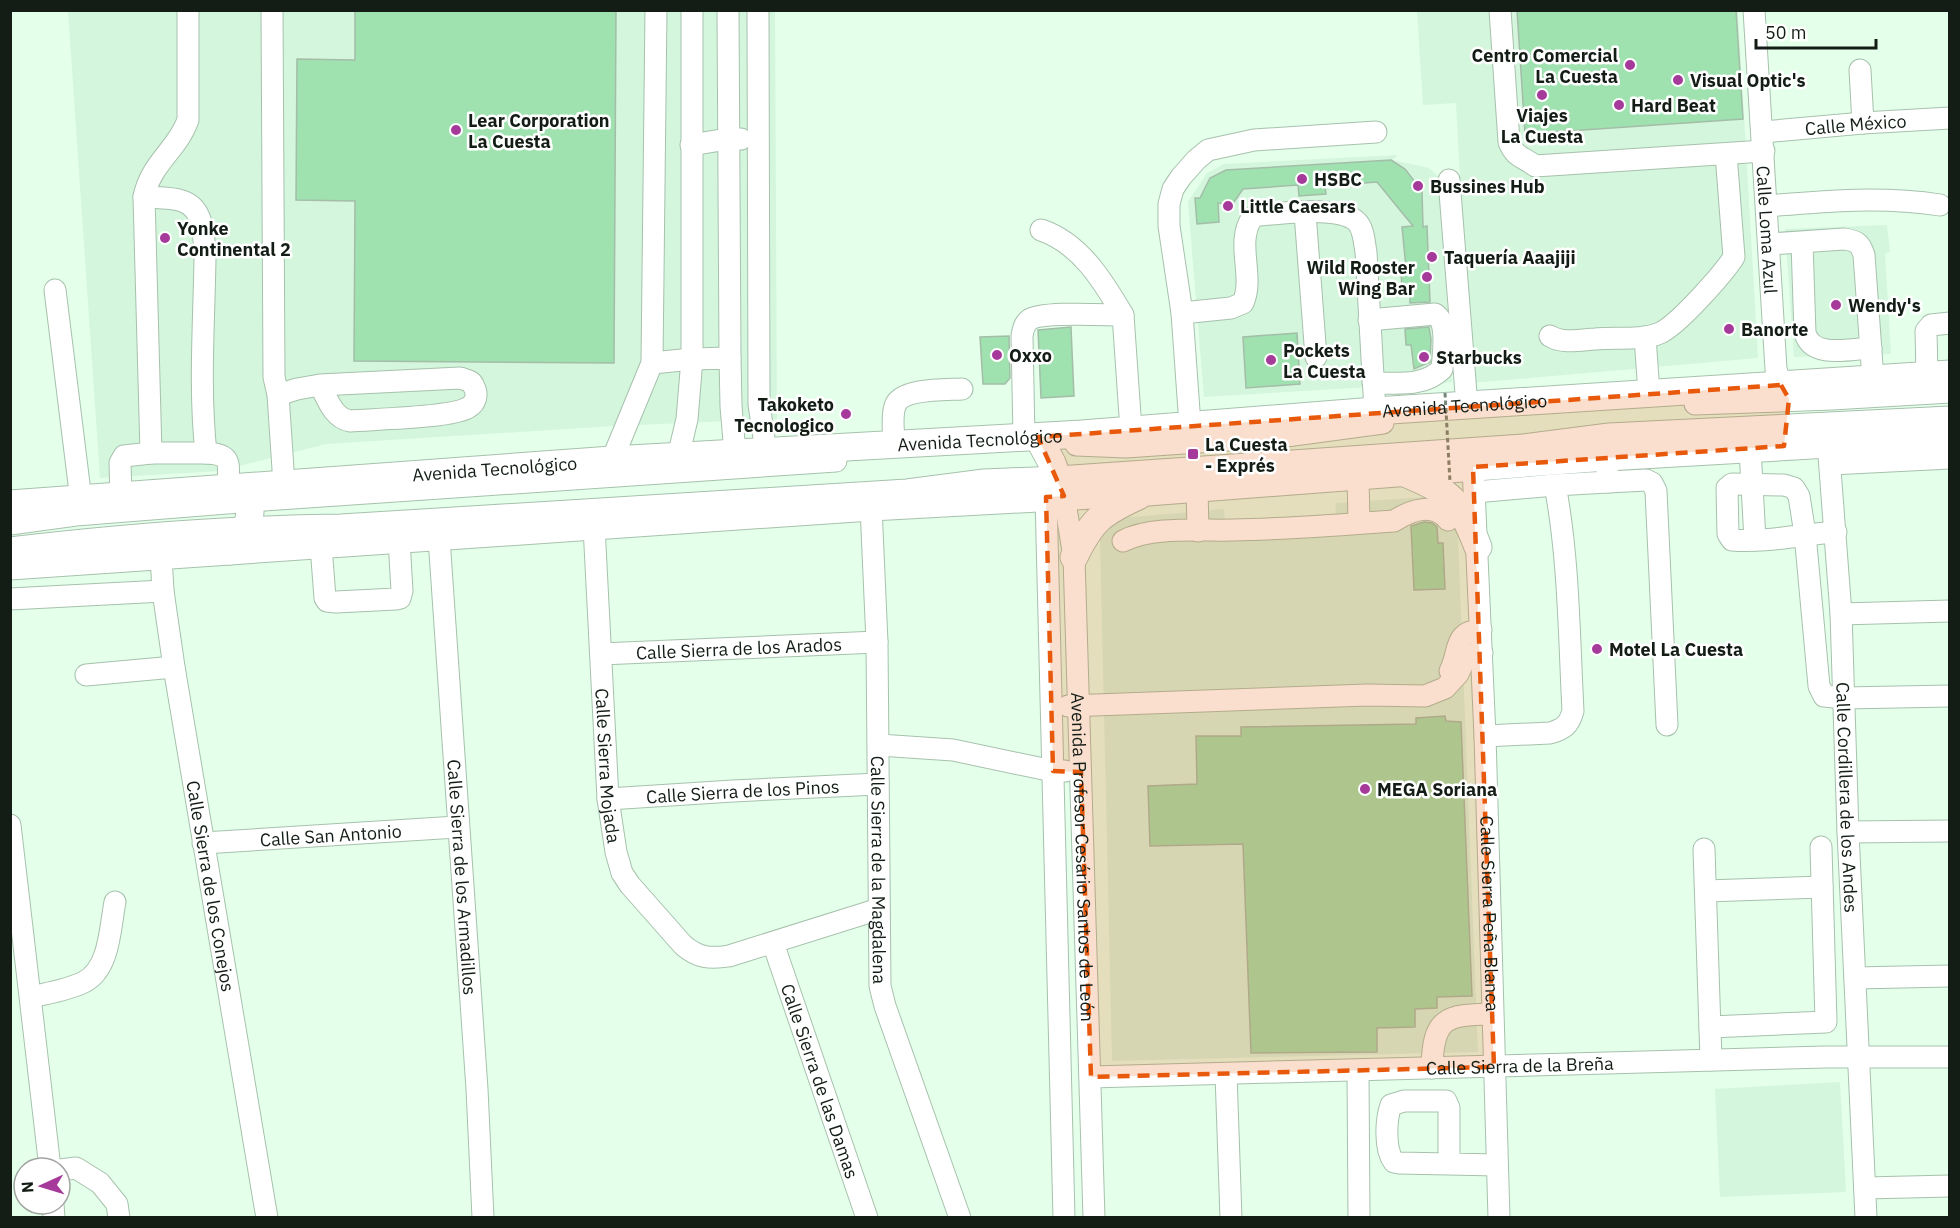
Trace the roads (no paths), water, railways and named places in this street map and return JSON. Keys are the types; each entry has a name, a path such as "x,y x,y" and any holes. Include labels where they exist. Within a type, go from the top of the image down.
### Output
{"main road":[{"name":"Avenida Tecnológico","path":"10,504 121,496 241,501 284,484 612,460 1035,440 1374,411 1456,400 1648,393 1836,390 1873,379 1938,374"},
{"path":"10,566 871,507 1056,490 1148,492 1406,474 1474,480 1607,470 1750,449 1787,435 1829,444 1950,437"},
{"path":"1035,440 1056,490"},
{"path":"1406,474 1436,486 1450,498 1468,521 1478,547"},
{"path":"1074,557 1086,533 1100,516 1111,508 1148,492"},
{"path":"230,551 241,501"}],"street":[{"path":"151,453 144,197 152,173 184,130 188,120 188,10"},
{"path":"272,10 274,377 278,395 284,484"},
{"path":"612,460 652,363 656,10"},
{"path":"678,457 687,419 692,358 692,10"},
{"path":"728,10 730,358 735,453"},
{"path":"758,10 759,404 766,452"},
{"name":"Calle México","path":"1500,10 1509,142 1513,153 1535,166 1726,154 1763,141 1863,123 1950,118"},
{"name":"Calle Loma Azul","path":"1754,10 1776,369 1792,410 1787,435"},
{"path":"1860,70 1863,123"},
{"path":"1190,425 1182,313 1169,226 1168,204 1173,189 1196,160 1209,150 1254,141 1376,132"},
{"path":"691,145 758,139"},
{"path":"1550,336 1555,340 1568,341 1645,337 1659,333 1667,328 1726,270 1734,257 1726,154"},
{"path":"1449,180 1456,400"},
{"path":"144,197 183,201 197,211 204,235 203,413 206,453"},
{"path":"1767,206 1863,198 1940,205"},
{"path":"1182,313 1231,308 1243,303 1248,285 1245,233 1252,218 1258,215 1305,213 1339,214 1357,221 1363,232 1366,252 1374,411"},
{"path":"1305,213 1316,357"},
{"path":"1041,230 1054,234 1088,262 1123,315 1131,430"},
{"path":"1769,244 1844,239 1861,245 1864,255 1873,379"},
{"path":"1802,243 1805,333 1810,344 1822,350 1871,348"},
{"path":"55,290 81,500"},
{"path":"1369,320 1435,314 1442,321 1443,335 1442,369 1433,377 1423,382 1373,384"},
{"path":"1035,440 1022,336 1027,321 1034,317 1056,315 1123,315"},
{"path":"1938,374 1926,331 1931,325 1950,323"},
{"path":"1645,337 1648,393"},
{"path":"652,363 692,358 730,358"},
{"path":"278,395 320,385 460,378 469,380 476,394 474,403 470,407 452,413 350,421 344,420 335,413 320,385"},
{"path":"894,445 895,405 899,399 913,393 962,389"},
{"path":"1836,390 1950,392"},
{"name":"Calle Cordillera de los Andes","path":"1836,390 1827,410 1840,614 1866,1218"},
{"path":"10,524 76,515 241,501 1035,440 1136,446 1286,436 1376,423 1785,392"},
{"path":"1829,444 1950,417"},
{"path":"10,548 80,540 241,501 341,525 907,490 984,480 1056,490 1523,445 1609,434 1787,435"},
{"path":"1829,444 1950,458"},
{"path":"1750,449 1755,540 1836,532"},
{"path":"121,496 121,459 132,454 206,453 224,455 241,501"},
{"path":"1474,480 1555,485 1607,470 1652,483 1656,491 1667,725"},
{"path":"1358,476 1359,523"},
{"name":"Calle Sierra Peña Blanca","path":"1474,480 1485,736 1499,1218"},
{"path":"1751,484 1784,485 1794,488 1799,496 1805,534 1819,686 1824,696 1844,698 1950,696"},
{"path":"1485,736 1560,730 1570,721 1573,711 1562,520 1555,485"},
{"path":"1197,488 1198,531"},
{"name":"Avenida Profesor Cesário Santos de León","path":"1056,490 1074,557 1094,1218"},
{"name":"Avenida Profesor Cesário Santos de León","path":"1056,490 1052,706 1064,1218"},
{"name":"Calle Sierra de la Magdalena","path":"871,507 879,746 880,986 960,1218"},
{"path":"1124,542 1131,537 1161,532 1394,521 1408,512 1430,510 1443,513 1448,520"},
{"name":"Calle Sierra Mojada","path":"594,526 608,799 616,852 622,873 692,953 716,958 773,943"},
{"name":"Calle Sierra de los Armadillos","path":"439,538 457,827 477,1089 483,1218"},
{"path":"321,546 327,601 396,599 400,598 402,591 399,540"},
{"name":"Calle Sierra de los Conejos","path":"161,556 163,591 174,667 267,1218"},
{"path":"10,599 163,591"},
{"path":"1840,614 1950,611"},
{"path":"1402,696 1443,678 1456,660 1459,640 1469,631 1481,630"},
{"name":"Calle Sierra de los Arados","path":"601,654 877,642"},
{"path":"1052,706 1367,695 1425,696 1445,688 1458,675 1465,659 1482,653"},
{"path":"86,675 174,667"},
{"path":"879,746 953,750 1053,771 1081,772"},
{"name":"Calle Sierra de los Pinos","path":"608,799 733,790 878,784"},
{"path":"10,825 16,925 31,997 49,1156"},
{"name":"Calle San Antonio","path":"203,843 457,827"},
{"path":"1848,832 1950,831"},
{"path":"1821,847 1825,1057"},
{"path":"1704,849 1711,1060"},
{"path":"1706,891 1822,887"},
{"path":"31,997 69,988 87,981 97,972 102,962 115,902"},
{"path":"773,943 879,909"},
{"name":"Calle Sierra de las Damas","path":"773,943 867,1218"},
{"path":"1855,978 1950,976"},
{"path":"1432,1068 1435,1038 1444,1023 1461,1015 1492,1014"},
{"path":"1710,1027 1826,1022"},
{"name":"Calle Sierra de la Breña","path":"1091,1077 1825,1057 1950,1057"},
{"path":"1358,1071 1359,1218"},
{"path":"1226,1074 1231,1218"},
{"path":"1449,1164 1497,1165"},
{"path":"72,1168 76,1168 100,1183 117,1204 119,1218"},
{"path":"1865,1188 1950,1186"}],"place":[{"name":"Centro Comercial La Cuesta","path":"1630,65"},
{"name":"Visual Optic's","path":"1678,80"},
{"name":"Viajes La Cuesta","path":"1542,95"},
{"name":"Hard Beat","path":"1619,105"},
{"name":"Lear Corporation La Cuesta","path":"456,130"},
{"name":"HSBC","path":"1302,179"},
{"name":"Bussines Hub","path":"1418,186"},
{"name":"Little Caesars","path":"1228,206"},
{"name":"Yonke Continental 2","path":"165,238"},
{"name":"Taquería Aaajiji","path":"1432,257"},
{"name":"Wild Rooster Wing Bar","path":"1427,277"},
{"name":"Wendy's","path":"1836,305"},
{"name":"Banorte","path":"1729,329"},
{"name":"Oxxo","path":"997,355"},
{"name":"Starbucks","path":"1424,357"},
{"name":"Pockets La Cuesta","path":"1271,360"},
{"name":"Takoketo Tecnologico","path":"846,414"},
{"name":"La Cuesta - Exprés","path":"1193,454"},
{"name":"Motel La Cuesta","path":"1597,649"},
{"name":"MEGA Soriana","path":"1365,789"}]}
